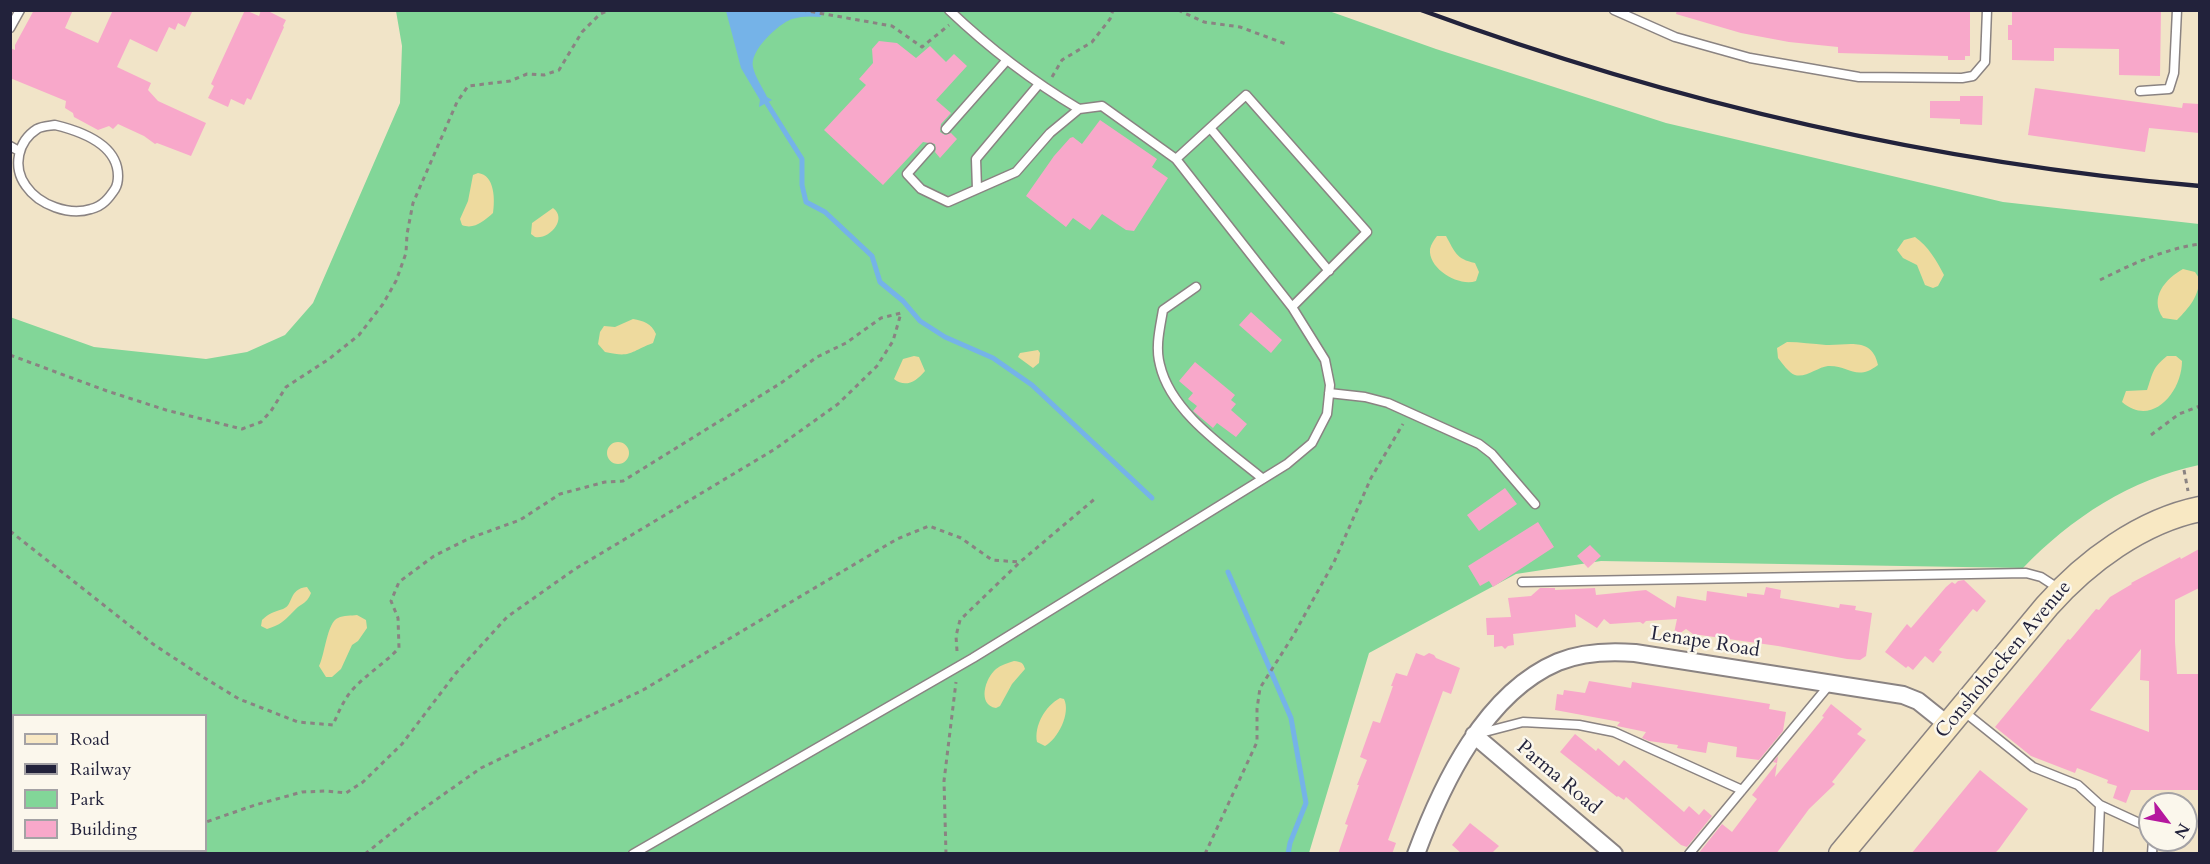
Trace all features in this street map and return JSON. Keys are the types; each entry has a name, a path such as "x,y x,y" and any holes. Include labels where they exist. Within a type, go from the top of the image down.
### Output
{"main road":[{"name":"Conshohocken Avenue","path":"1841,854 2061,590 2116,545 2149,528 2199,509"}],"street":[{"name":"Lenape Road","path":"1418,852 1439,796 1474,735 1513,693 1534,675 1560,661 1591,654 1635,653 1911,698 1955,717"},
{"name":"Parma Road","path":"1474,735 1614,854"}],"lane":[{"path":"10,28 20,10"},
{"path":"949,10 984,43 1053,94 1079,109"},
{"path":"1614,10 1675,37 1750,58 1859,76 1962,78 1973,76 1985,62 1987,10"},
{"path":"2140,91 2169,89 2174,73 2177,10"},
{"path":"946,129 1007,60"},
{"path":"977,189 976,159 1039,84"},
{"path":"1176,159 1211,129 1246,94 1367,232 1292,307"},
{"path":"633,854 974,658 1287,464 1312,444 1326,414 1330,385 1325,360 1292,307 1176,159 1102,106 1079,109 1050,133 1016,172 948,202 921,189 907,174 930,148"},
{"path":"55,125 76,130 108,150 118,167 117,185 107,201 93,209 75,213 59,209 40,199 26,186 20,171 19,151 28,137 39,128 55,125"},
{"path":"1211,129 1329,271"},
{"path":"10,146 19,151"},
{"path":"1196,287 1163,310 1158,338 1159,363 1165,382 1177,402 1207,432 1263,479"},
{"path":"1329,393 1365,396 1410,412 1479,444 1492,454 1535,504"},
{"path":"1522,582 2026,573 2041,577 2061,590"},
{"path":"1689,854 1830,684"},
{"path":"1955,717 2033,767 2079,785 2100,805 2138,822"},
{"path":"1474,735 1523,722 1579,725 1614,732 1742,790"},
{"path":"2098,854 2100,805"}],"path":[{"path":"10,355 166,410 242,429 261,422 286,387 329,359 359,335 383,304 396,281 406,253 413,202 457,102 468,86 510,81 527,74 543,75 559,70 582,32 600,14 610,10"},
{"path":"802,10 892,26 922,48 957,18"},
{"path":"1053,94 1052,76 1062,60 1092,42 1110,19 1113,10"},
{"path":"1178,10 1204,22 1240,27 1286,44"},
{"path":"2100,280 2166,251 2199,244"},
{"path":"10,531 153,644 230,693 298,722 333,725 345,699 357,684 386,662 399,648 398,618 390,600 399,582 434,556 470,538 520,519 560,494 605,482 623,481 781,383 817,357 846,343 881,318 901,313 893,341 878,366 838,404 775,449 575,569 507,617 456,673 402,744 363,782 346,793 302,792 255,804 207,822"},
{"path":"2151,435 2179,414 2199,406"},
{"path":"1205,854 1257,742 1257,709 1260,688 1334,562 1371,478 1410,412"},
{"path":"946,854 944,781 957,666 956,636 960,620 1020,562 1097,497"},
{"path":"365,854 410,818 480,768 643,690 897,539 929,526 961,538 992,560 1020,562"}],"green space":[{"path":"396,11 1329,11 1436,49 1666,123 2003,202 2199,224 2199,465 2150,480 2104,503 2061,533 2023,568 1601,561 1516,574 1369,653 1309,853 11,853 10,317 94,347 206,359 247,352 285,335 313,303 400,103 402,46"}],"sand":[{"path":"478,173 488,178 491,183 494,195 493,213 479,224 462,225 460,219 468,201 473,175"},
{"path":"553,208 558,218 555,228 546,235 535,237 531,234 532,223"},
{"path":"1437,236 1446,236 1460,257 1475,263 1479,272 1476,281 1453,279 1439,269 1434,263 1430,249"},
{"path":"1915,237 1932,254 1944,275 1938,286 1933,288 1925,285 1917,265 1903,258 1897,250 1904,240"},
{"path":"2183,269 2195,272 2199,278 2196,296 2177,320 2163,318 2159,311 2158,296 2170,278"},
{"path":"633,319 652,327 656,334 653,343 626,354 605,352 598,344 600,332 604,326 615,327"},
{"path":"1787,342 1826,345 1858,344 1870,350 1878,365 1858,373 1828,366 1803,375 1795,375 1778,358 1777,348"},
{"path":"1038,350 1039,363 1033,368 1018,357 1020,353"},
{"path":"2167,356 2176,356 2182,361 2181,373 2171,394 2163,403 2154,409 2144,411 2133,409 2122,402 2126,391 2147,390 2156,368"},
{"path":"919,357 925,371 910,383 898,382 894,379 903,359"},
{"path":"614,442 622,442 629,449 629,457 622,464 614,464 607,457 607,449"},
{"path":"307,587 311,593 309,598 284,620 267,629 261,626 262,620 286,607 297,591"},
{"path":"357,615 366,620 367,628 358,641 352,645 341,669 332,677 326,677 319,666 331,626 340,617"},
{"path":"1014,661 1021,663 1025,669 1012,684 1000,706 996,708 990,706 985,697 989,678 998,668"},
{"path":"1060,698 1064,699 1066,705 1062,725 1059,732 1045,746 1037,742 1039,723 1045,711"}],"water":[{"path":"726,11 825,11 820,17 809,16 786,22 772,32 755,53 753,67 757,79 767,97 772,100 759,107 760,100 741,68"}],"building":[{"path":"34,10 73,10 65,28 98,43 113,10 193,10 185,27 178,23 175,30 169,27 157,52 130,39 117,67 151,83 148,90 158,101 206,123 191,156 155,144 144,136 118,124 113,129 109,126 98,130 74,117 73,113 65,108 66,101 10,78 10,48 15,50 15,45"},
{"path":"245,10 259,16 261,10 266,10 286,20 251,100 247,98 244,105 231,99 228,107 208,98 214,86 211,84"},
{"path":"1677,10 1970,10 1970,56 1965,56 1965,60 1948,60 1948,56 1838,53 1838,47 1789,42 1741,33 1676,14"},
{"path":"2012,10 2161,10 2160,76 2119,75 2119,49 2054,48 2054,61 2012,60 2012,40 2008,40 2008,25 2012,25"},
{"path":"879,41 897,43 916,58 930,46 946,62 954,54 967,66 936,100 951,113 941,124 940,132 945,135 951,133 957,139 940,158 935,152 935,144 923,142 883,185 824,130 866,85 859,79 873,63 872,49"},
{"path":"2035,88 2182,108 2183,103 2199,104 2199,133 2149,128 2145,152 2028,135"},
{"path":"1960,96 1983,96 1982,125 1960,124 1960,119 1930,118 1930,101 1960,101"},
{"path":"1100,120 1157,159 1152,167 1168,178 1134,231 1126,230 1102,214 1090,230 1073,218 1066,227 1026,196 1054,156 1070,138 1073,137 1082,144"},
{"path":"1251,312 1282,340 1271,353 1239,325"},
{"path":"1195,362 1235,395 1231,400 1236,404 1231,410 1247,424 1236,437 1217,423 1213,428 1193,411 1197,406 1188,399 1193,393 1179,381"},
{"path":"1505,488 1517,504 1479,531 1467,515"},
{"path":"1538,522 1554,547 1493,587 1489,581 1480,586 1468,566"},
{"path":"1590,545 1601,556 1588,568 1577,556"},
{"path":"2199,549 2199,588 2175,600 2175,642 2177,674 2199,674 2199,790 2131,790 2126,803 2113,798 2117,786 2107,783 2108,780 2077,768 2075,773 2031,756 1995,727 2096,609 2099,610 2110,597 2131,583 2180,557 2181,559","holes":["2141,649 2140,680 2149,681 2149,732 2090,710"]},
{"path":"1964,580 1986,601 1977,612 1973,609 1939,650 1942,652 1933,663 1925,656 1913,670 1908,666 1906,668 1885,652 1907,624 1911,628 1946,587 1952,582 1955,584"},
{"path":"1766,587 1781,590 1780,598 1839,608 1840,604 1856,606 1855,610 1872,613 1866,656 1860,660 1847,659 1693,634 1686,629 1673,638 1677,619 1646,621 1643,624 1640,622 1610,624 1604,619 1597,628 1575,614 1576,627 1513,634 1514,645 1505,649 1502,646 1494,647 1494,635 1487,635 1486,618 1511,617 1508,598 1531,596 1540,588 1555,588 1555,590 1595,588 1596,595 1646,590 1675,608 1677,596 1706,601 1707,591 1747,597 1747,593 1764,595"},
{"path":"1416,653 1424,656 1429,653 1460,668 1451,694 1443,691 1392,829 1388,840 1396,843 1392,854 1338,854 1348,825 1345,824 1359,785 1357,785 1367,760 1360,757 1373,721 1380,723 1396,673 1407,676"},
{"path":"1589,681 1631,688 1632,682 1770,704 1769,709 1786,712 1783,731 1759,760 1736,757 1737,747 1708,742 1706,753 1677,748 1678,745 1642,738 1646,732 1617,726 1620,722 1555,710 1557,694 1563,695 1564,690 1585,693"},
{"path":"1831,704 1862,729 1857,734 1866,740 1832,782 1835,784 1809,809 1776,854 1698,854 1722,824 1732,832 1757,799 1752,795 1777,763 1775,777 1824,717 1822,716"},
{"path":"1575,734 1596,751 1598,748 1619,766 1624,760 1684,812 1689,806 1699,815 1704,809 1712,816 1687,847 1681,845 1626,797 1624,800 1617,797 1560,752"},
{"path":"1980,770 2028,809 1999,849 1994,854 1911,854"},
{"path":"1470,823 1499,846 1491,854 1462,854 1452,845"}],"waterway":[{"path":"763,97 802,159 802,185 806,202 825,212 872,256 880,282 903,301 920,321 945,337 993,358 1032,385 1152,498"},
{"path":"1228,572 1291,718 1306,803 1288,854"}],"railway":[{"path":"1421,10 1611,73 1804,124 2001,162 2100,176 2200,186"}]}
